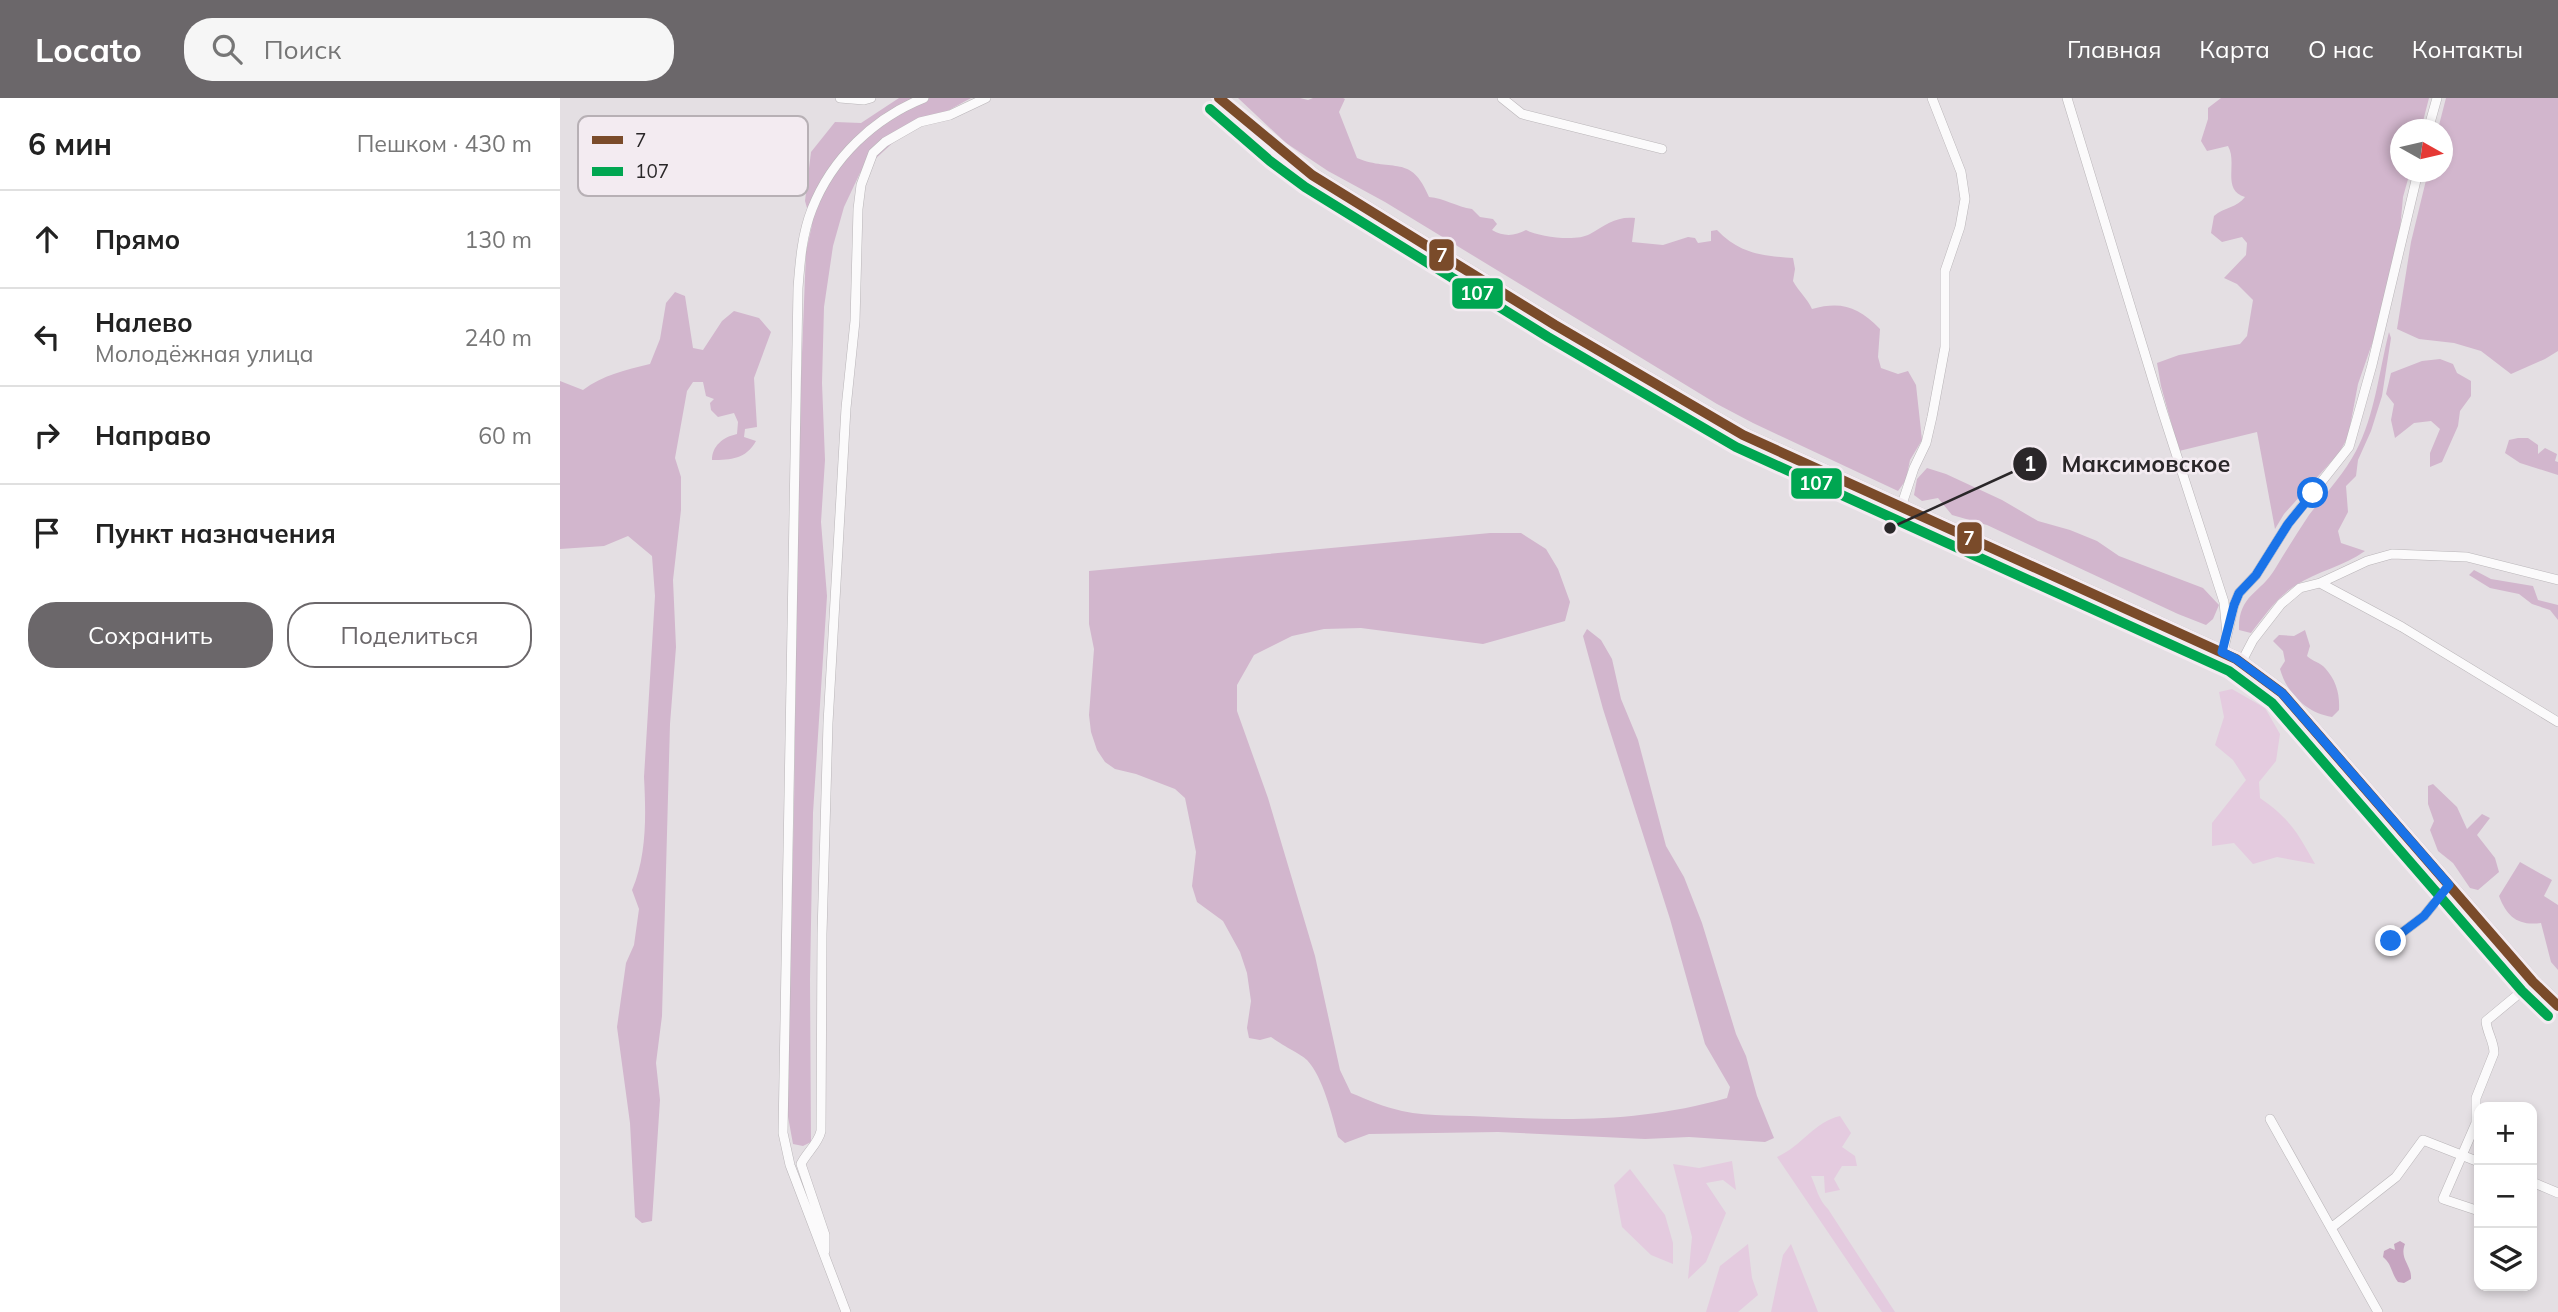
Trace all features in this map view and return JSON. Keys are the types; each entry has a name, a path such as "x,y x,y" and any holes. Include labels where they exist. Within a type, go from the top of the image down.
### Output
{"main road":[{"path":"1219,98 1312,175 1555,325 1743,435 2242,663 2282,693 2533,982 2558,1006"}],"street":[{"path":"840,98 871,98"},
{"path":"846,1312 790,1165 783,1133 797,288 802,248 812,210 827,178 850,148 875,125 904,106 924,98"},
{"path":"825,1258 825,1235 801,1164 805,1155 819,1140 821,1131 822,934 828,723 846,408 855,321 858,209 867,164 873,153 885,142 920,122 950,115 986,98"},
{"path":"1502,98 1522,114 1662,149"},
{"path":"1901,507 1926,443 1932,417 1945,347 1945,271 1965,199 1961,172 1932,98"},
{"path":"2067,98 2224,602 2227,634"},
{"path":"2431,119 2437,98"},
{"path":"2222,652 2239,593 2256,575 2288,524 2349,447 2375,353 2416,182"},
{"path":"2242,663 2253,640 2281,604 2300,588 2320,583 2367,561 2392,554 2467,557 2558,580"},
{"path":"2320,583 2412,634 2558,722"},
{"path":"2391,941 2424,916 2449,885"},
{"path":"2474,1209 2444,1199 2476,1123 2476,1098 2494,1053 2494,1045 2487,1033 2487,1021 2533,982"},
{"path":"2270,1119 2378,1312"},
{"path":"2331,1228 2396,1177 2423,1140 2474,1160"},
{"path":"2537,1184 2558,1193"}],"shaded area":[{"path":"899,98 971,98 898,138 860,173 844,207 833,246 824,307 822,383 825,460 821,522 827,596 813,813 811,1142 803,1146 793,1144 787,1111 799,429 806,252 812,225 805,201 808,196 811,152 835,122 861,123"},
{"path":"1238,98 1345,99 1339,112 1357,158 1408,169 1422,183 1429,197 1472,209 1480,217 1493,219 1497,224 1492,230 1501,234 1526,230 1549,236 1576,238 1617,220 1635,218 1632,242 1663,245 1688,237 1695,238 1698,243 1711,241 1711,231 1717,230 1734,244 1751,252 1793,258 1793,281 1812,309 1841,306 1864,315 1880,329 1878,357 1881,368 1898,374 1908,371 1916,385 1922,440 1910,460 1906,480 1898,491 1717,404 1385,202 1328,171 1286,143"},
{"path":"2221,98 2429,98 2424,119 2390,119 2390,182 2407,182 2383,312 2358,384 2348,437 2339,453 2284,514 2275,529 2257,432 2179,451 2157,363 2179,355 2240,344 2247,336 2253,300 2237,284 2224,278 2246,255 2247,243 2242,237 2222,242 2211,233 2214,216 2245,197 2238,193 2232,182 2232,160 2228,146 2207,151 2201,141 2208,119 2208,108"},
{"path":"2446,98 2558,98 2558,351 2511,374 2481,351 2454,343 2419,339 2397,329 2411,242 2426,182 2453,182 2453,119 2441,119"},
{"path":"675,292 685,296 693,348 703,350 722,321 734,311 759,318 771,332 754,378 757,427 745,429 744,437 756,441 752,447 737,457 712,460 719,443 737,434 738,422 734,413 718,417 711,410 710,403 714,399 706,396 703,382 693,382 687,391 675,458 681,477 681,510 673,580 676,647 670,724 662,1016 656,1063 660,1100 652,1221 642,1223 635,1217 630,1123 617,1027 626,963 634,945 639,909 632,890 637,877 644,835 644,777 655,596 652,556 628,536 604,546 560,549 560,381 583,390 606,377 650,364 660,339 666,303"},
{"path":"2389,332 2391,338 2382,396 2358,460 2356,476 2346,486 2348,512 2338,531 2341,543 2365,551 2289,590 2251,633 2239,630 2242,609 2246,602 2269,577 2309,515 2356,451 2372,408"},
{"path":"2440,359 2453,364 2457,373 2471,381 2471,396 2460,411 2458,426 2442,462 2430,467 2430,453 2440,429 2431,421 2414,423 2395,438 2391,420 2394,404 2386,394 2391,373 2422,361"},
{"path":"2528,438 2538,445 2538,454 2545,448 2557,454 2555,461 2558,462 2558,475 2520,463 2505,453 2509,440"},
{"path":"1927,468 2002,500 2038,521 2070,530 2097,541 2119,556 2203,588 2219,605 2213,619 2206,625 2178,614 1987,525 1952,515 1938,498 1922,501 1914,495 1917,479"},
{"path":"1490,533 1521,533 1546,549 1558,569 1570,602 1565,621 1483,644 1361,628 1324,629 1292,636 1254,655 1237,685 1237,711 1268,798 1315,956 1340,1070 1351,1093 1402,1111 1424,1114 1553,1119 1610,1118 1668,1111 1727,1098 1730,1087 1705,1044 1670,919 1603,709 1583,636 1587,629 1601,640 1612,659 1621,699 1638,740 1666,846 1684,877 1702,923 1736,1034 1774,1138 1765,1142 1689,1137 1645,1139 1498,1132 1369,1134 1345,1143 1338,1137 1322,1086 1307,1060 1271,1037 1260,1040 1249,1038 1247,1028 1251,1001 1247,973 1240,952 1223,921 1197,902 1192,886 1196,852 1185,798 1175,789 1115,769 1105,762 1097,750 1089,715 1094,649 1089,624 1089,571"},
{"path":"2474,570 2491,579 2533,586 2538,600 2558,605 2558,620 2550,610 2532,604 2519,594 2490,588 2469,575"},
{"path":"2305,630 2310,646 2307,656 2325,668 2336,688 2339,710 2332,717 2314,711 2299,701 2280,669 2285,661 2283,651 2273,641 2279,635 2294,636"},
{"path":"2232,689 2265,708 2280,734 2276,761 2259,782 2260,798 2292,827 2315,864 2277,857 2253,864 2234,843 2212,846 2212,823 2246,780 2233,760 2215,745 2224,717 2219,692"},
{"path":"2433,784 2457,807 2467,829 2482,814 2490,818 2477,835 2495,858 2499,872 2478,890 2470,888 2453,863 2438,851 2430,830 2434,821 2428,804 2428,786"},
{"path":"2520,862 2552,880 2544,896 2558,905 2558,970 2551,962 2541,923 2526,923 2514,918 2506,910 2499,896"},
{"path":"1840,1116 1851,1133 1842,1147 1855,1156 1857,1166 1842,1166 1834,1179 1840,1190 1825,1193 1824,1176 1811,1176 1822,1201 1895,1312 1882,1312 1777,1157 1823,1123"},
{"path":"1732,1161 1736,1190 1723,1180 1706,1183 1726,1213 1706,1262 1688,1279 1692,1237 1673,1164 1699,1168"},
{"path":"1630,1169 1665,1215 1673,1243 1673,1264 1651,1255 1622,1227 1614,1185"},
{"path":"2400,1241 2405,1244 2404,1254 2411,1274 2411,1279 2404,1283 2398,1282 2383,1257 2384,1251 2390,1248 2395,1250 2394,1244"},
{"path":"1748,1244 1752,1278 1758,1295 1738,1312 1706,1312 1720,1266"},
{"path":"1791,1244 1818,1312 1771,1312 1783,1255"}],"transit line":[{"name":"7","path":"1219,98 1312,175 1555,325 1743,435 2236,659 2282,693 2533,982 2558,1006"},
{"name":"107","path":"1210,109 1270,161 1305,187 1548,337 1736,447 2229,671 2272,703 2522,991 2548,1016"}],"place":[{"name":"Максимовское","path":"1890,528"}],"route":[{"path":"2313,493 2288,524 2256,575 2239,593 2222,652 2236,659 2282,693 2449,885 2424,916 2391,941"}]}
